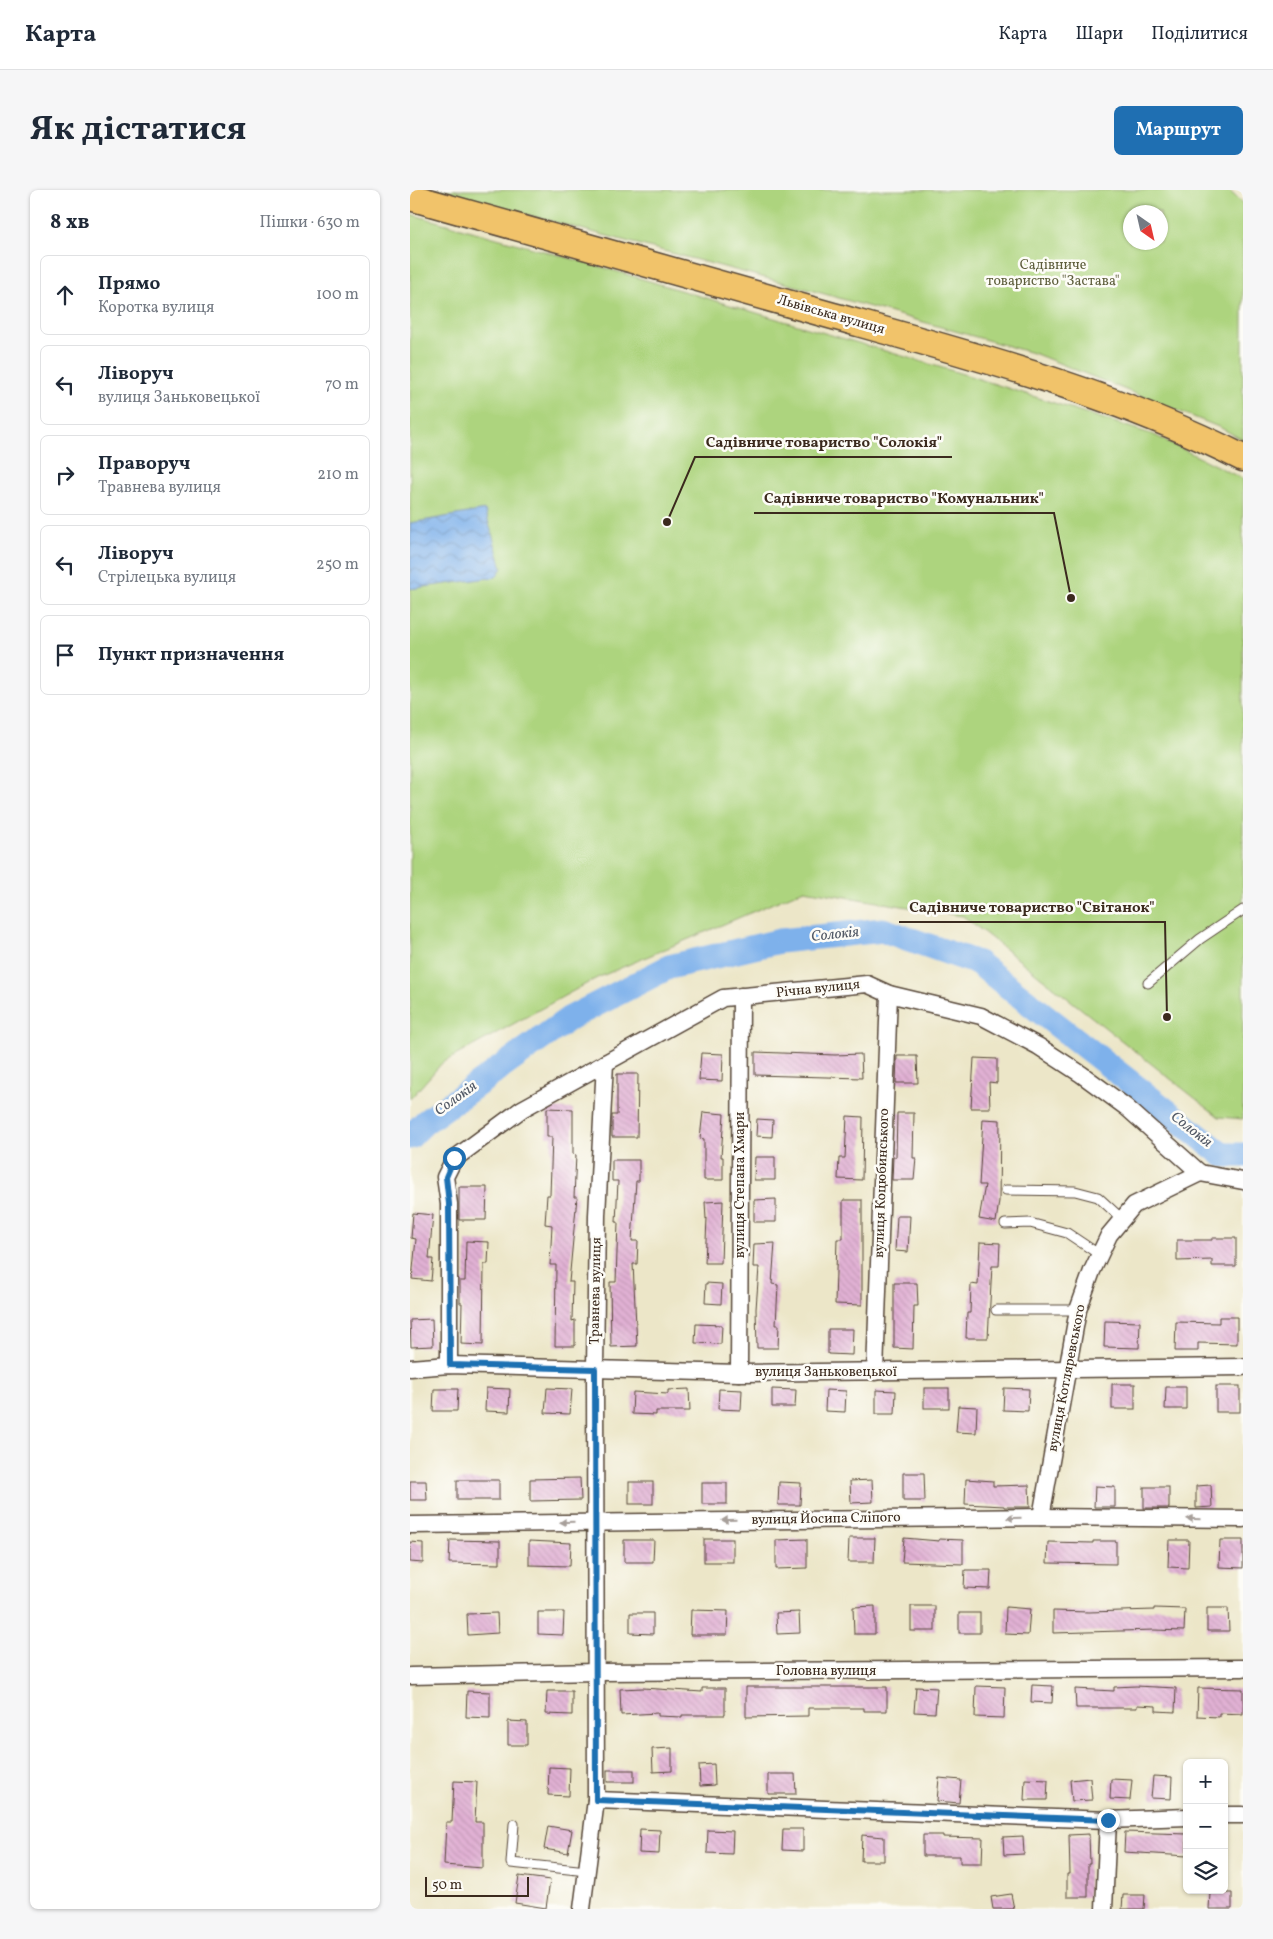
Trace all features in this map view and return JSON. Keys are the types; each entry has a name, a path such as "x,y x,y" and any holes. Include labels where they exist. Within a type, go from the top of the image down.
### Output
{"main road":[{"name":"Львівська вулиця","path":"410,198 945,347 1081,389 1198,435 1243,458"}],"street":[{"name":"Річна вулиця","path":"450,1365 449,1204 446,1177 454,1158 522,1109 723,998 867,984 889,994 981,1016 1038,1046 1082,1074 1126,1107 1200,1173"},
{"name":"вулиця Коцюбинського","path":"875,1372 889,994"},
{"name":"вулиця Степана Хмари","path":"739,1373 741,996"},
{"name":"Травнева вулиця","path":"582,1909 596,1800 595,1369 597,1215 605,1063"},
{"path":"1200,1173 1243,1181"},
{"name":"вулиця Котляревського","path":"1041,1517 1078,1310 1108,1235 1134,1205 1200,1173"},
{"name":"вулиця Заньковецької","path":"410,1368 450,1365 739,1373 1243,1367"},
{"name":"вулиця Йосипа Сліпого","path":"410,1525 596,1521 1041,1517 1243,1519"},
{"name":"Головна вулиця","path":"410,1676 596,1672 1243,1668"},
{"path":"596,1800 1108,1820 1183,1817"},
{"path":"1228,1815 1243,1815"},
{"path":"1104,1909 1108,1820"}],"lane":[{"path":"1148,983 1200,939 1243,910"},
{"path":"1006,1190 1075,1191 1091,1195 1098,1197 1122,1219"},
{"path":"1005,1224 1030,1223 1067,1233 1100,1255"},
{"path":"996,1310 1078,1310"},
{"path":"514,1824 510,1863 587,1871"}],"green space":[{"name":"Садівниче товариство \"Застава\"","path":"434,190 1228,190 1243,203 1243,440 1221,428 1036,354 807,289"},
{"path":"410,214 605,268 973,377 1154,435 1243,479 1243,1119 1219,1117 963,916 804,890 597,978 442,1063 410,1099"}],"water":[{"path":"485,510 502,568 496,577 410,589 410,523"}],"building":[{"path":"755,1052 861,1054 862,1078 755,1075"},
{"path":"701,1053 723,1054 722,1081 699,1080"},
{"path":"897,1056 917,1056 918,1083 896,1083"},
{"path":"974,1058 997,1059 997,1083 989,1082 990,1108 971,1108"},
{"path":"617,1074 638,1074 637,1137 612,1137 612,1115 617,1115"},
{"path":"547,1108 573,1109 573,1154 576,1155 574,1197 577,1197 569,1282 573,1282 572,1321 575,1320 575,1346 555,1346 556,1265 550,1265 552,1225 545,1224 547,1195 550,1195 552,1137 547,1137"},
{"path":"703,1112 724,1114 721,1157 723,1157 723,1180 704,1180 704,1139 700,1138"},
{"path":"897,1113 914,1113 913,1158 916,1158 914,1180 892,1180 893,1157 896,1157"},
{"path":"847,1116 863,1117 862,1180 838,1179 839,1158 845,1158"},
{"path":"757,1119 773,1120 772,1137 756,1136"},
{"path":"983,1119 1000,1120 999,1201 996,1222 979,1219 985,1185 979,1185"},
{"path":"755,1157 775,1157 775,1180 754,1180"},
{"path":"612,1160 639,1160 639,1181 636,1181 632,1241 638,1241 637,1264 633,1264 637,1346 611,1347 610,1282 616,1282 618,1222 616,1222 618,1181 612,1181"},
{"path":"459,1187 487,1187 486,1220 459,1220"},
{"path":"776,1199 776,1222 754,1222 754,1200"},
{"path":"843,1200 862,1200 862,1305 835,1304 837,1239 843,1239"},
{"path":"723,1201 721,1263 705,1263 707,1218 705,1202"},
{"path":"413,1213 433,1215 429,1259 433,1259 431,1281 412,1279 416,1239 411,1238"},
{"path":"897,1216 910,1216 908,1252 895,1251"},
{"path":"1212,1238 1236,1238 1236,1266 1212,1266 1212,1260 1177,1261 1177,1240 1212,1240"},
{"path":"466,1241 489,1242 488,1264 484,1264 483,1345 461,1344 462,1303 460,1303 460,1281 465,1281"},
{"path":"980,1242 1000,1243 999,1266 992,1266 988,1338 966,1338 967,1313 970,1313 971,1284 978,1285"},
{"path":"775,1243 772,1284 778,1285 776,1325 779,1325 778,1348 757,1348 756,1309 759,1267 753,1267 754,1244"},
{"path":"706,1283 722,1284 721,1304 705,1303"},
{"path":"894,1283 917,1283 918,1306 914,1306 913,1349 894,1348"},
{"path":"1219,1317 1237,1317 1237,1344 1198,1343 1198,1351 1175,1351 1176,1322 1219,1323"},
{"path":"432,1319 433,1346 411,1347 410,1320"},
{"path":"1105,1321 1140,1322 1139,1348 1104,1347"},
{"path":"696,1324 722,1325 721,1344 695,1343"},
{"path":"828,1329 853,1329 852,1355 828,1354"},
{"path":"1112,1384 1135,1384 1135,1409 1112,1409"},
{"path":"1216,1386 1240,1386 1240,1412 1216,1412"},
{"path":"1166,1387 1186,1387 1186,1409 1165,1409"},
{"path":"486,1388 510,1389 509,1412 485,1411"},
{"path":"547,1388 572,1389 570,1414 545,1413"},
{"path":"924,1388 949,1388 949,1408 924,1408"},
{"path":"1004,1388 1029,1389 1028,1411 1003,1410"},
{"path":"434,1389 458,1389 457,1411 433,1411"},
{"path":"689,1389 690,1411 656,1411 656,1415 632,1414 633,1392 668,1394 668,1390"},
{"path":"719,1389 742,1390 741,1410 718,1409"},
{"path":"772,1389 796,1390 795,1407 772,1407"},
{"path":"826,1390 846,1391 845,1412 825,1411"},
{"path":"876,1390 896,1391 895,1414 876,1414"},
{"path":"958,1406 977,1407 976,1433 956,1432"},
{"path":"903,1473 924,1473 925,1501 903,1501"},
{"path":"580,1478 581,1500 530,1501 530,1479"},
{"path":"966,1479 993,1481 993,1486 1029,1485 1030,1507 965,1504"},
{"path":"457,1480 499,1480 499,1500 457,1500"},
{"path":"872,1480 873,1502 851,1503 850,1481"},
{"path":"410,1481 426,1481 427,1500 410,1500"},
{"path":"629,1482 653,1482 653,1504 629,1504"},
{"path":"779,1482 801,1483 800,1505 778,1505"},
{"path":"702,1483 727,1483 727,1504 702,1504"},
{"path":"1211,1485 1212,1507 1196,1508 1196,1486"},
{"path":"1095,1486 1115,1487 1115,1507 1094,1507"},
{"path":"1144,1487 1169,1487 1169,1508 1144,1508"},
{"path":"849,1538 875,1538 874,1562 848,1562"},
{"path":"904,1538 939,1541 939,1539 963,1540 963,1564 902,1562"},
{"path":"704,1539 733,1539 733,1562 704,1562"},
{"path":"807,1539 807,1568 776,1569 776,1540"},
{"path":"450,1540 500,1541 500,1564 449,1563"},
{"path":"624,1540 654,1540 653,1562 624,1562"},
{"path":"1169,1540 1189,1540 1188,1568 1168,1567"},
{"path":"1220,1540 1243,1540 1243,1568 1219,1567"},
{"path":"529,1541 571,1543 570,1566 529,1565"},
{"path":"1093,1541 1116,1541 1116,1564 1047,1563 1048,1542 1093,1543"},
{"path":"410,1542 423,1543 423,1563 410,1562"},
{"path":"965,1570 991,1570 990,1589 964,1588"},
{"path":"875,1606 875,1634 854,1634 853,1607"},
{"path":"911,1606 935,1606 935,1631 911,1631"},
{"path":"1006,1607 1030,1609 1028,1635 1005,1634"},
{"path":"1154,1608 1185,1609 1184,1631 1053,1633 1053,1611 1089,1612 1154,1610"},
{"path":"1207,1608 1228,1608 1229,1631 1207,1631"},
{"path":"691,1610 728,1611 727,1635 690,1635"},
{"path":"538,1612 564,1612 563,1635 538,1634"},
{"path":"799,1612 800,1633 777,1634 776,1613"},
{"path":"497,1613 498,1633 468,1635 467,1614"},
{"path":"630,1613 653,1613 653,1634 630,1633"},
{"path":"959,1613 980,1613 980,1633 959,1633"},
{"path":"1032,1685 1053,1686 1052,1703 1031,1702"},
{"path":"976,1686 1005,1687 1004,1718 975,1717"},
{"path":"746,1687 887,1687 887,1711 864,1711 864,1708 808,1708 808,1716 746,1717"},
{"path":"916,1687 937,1688 935,1713 914,1712"},
{"path":"1114,1687 1176,1688 1175,1712 1156,1711 1156,1706 1137,1705 1137,1708 1076,1708 1075,1689 1114,1691"},
{"path":"643,1688 702,1692 702,1688 725,1688 725,1715 682,1715 682,1717 658,1716 658,1713 621,1715 620,1689"},
{"path":"1198,1688 1243,1689 1243,1714 1219,1713 1219,1717 1197,1716"},
{"path":"467,1691 490,1692 490,1718 466,1717"},
{"path":"547,1691 572,1691 572,1715 546,1714"},
{"path":"508,1721 527,1722 527,1745 508,1745"},
{"path":"672,1748 672,1771 653,1772 652,1749"},
{"path":"714,1764 715,1785 700,1786 699,1765"},
{"path":"549,1767 570,1768 569,1796 548,1795"},
{"path":"607,1770 634,1770 634,1782 607,1782"},
{"path":"768,1774 795,1774 796,1794 768,1794"},
{"path":"1153,1776 1172,1777 1171,1799 1151,1798"},
{"path":"939,1778 961,1780 959,1803 937,1801"},
{"path":"1090,1778 1092,1800 1072,1801 1070,1780"},
{"path":"1025,1779 1048,1780 1047,1800 1024,1800"},
{"path":"1111,1779 1132,1780 1130,1800 1110,1799"},
{"path":"454,1781 477,1782 475,1822 483,1822 483,1868 444,1865 446,1822 452,1822"},
{"path":"548,1826 572,1830 568,1853 544,1849"},
{"path":"640,1829 660,1830 659,1854 639,1853"},
{"path":"783,1829 803,1829 803,1851 782,1850"},
{"path":"708,1830 733,1831 732,1854 707,1853"},
{"path":"1125,1832 1183,1834 1183,1856 1124,1852"},
{"path":"1089,1834 1088,1897 1067,1897 1067,1874 1070,1874 1069,1835"},
{"path":"862,1835 884,1837 884,1861 861,1861"},
{"path":"923,1835 983,1838 982,1863 960,1863 960,1856 923,1856"},
{"path":"1023,1836 1024,1854 1004,1855 1003,1837"},
{"path":"519,1876 550,1880 546,1908 515,1903"},
{"path":"1232,1893 1232,1909 1209,1909 1210,1894"},
{"path":"1011,1894 1014,1909 993,1909 991,1897"},
{"path":"1123,1895 1145,1895 1144,1909 1122,1909"}],"waterway":[{"name":"Солокія","path":"410,1137 425,1122 570,1018 669,967 780,941 883,930 978,963 1223,1155 1243,1155"}],"place":[{"name":"Садівниче товариство \"Солокія\"","path":"667,522"},
{"name":"Садівниче товариство \"Комунальник\"","path":"1071,598"},
{"name":"Садівниче товариство \"Світанок\"","path":"1167,1017"}],"route":[{"path":"454,1158 446,1177 449,1204 450,1365 595,1369 596,1800 1108,1820"}]}
